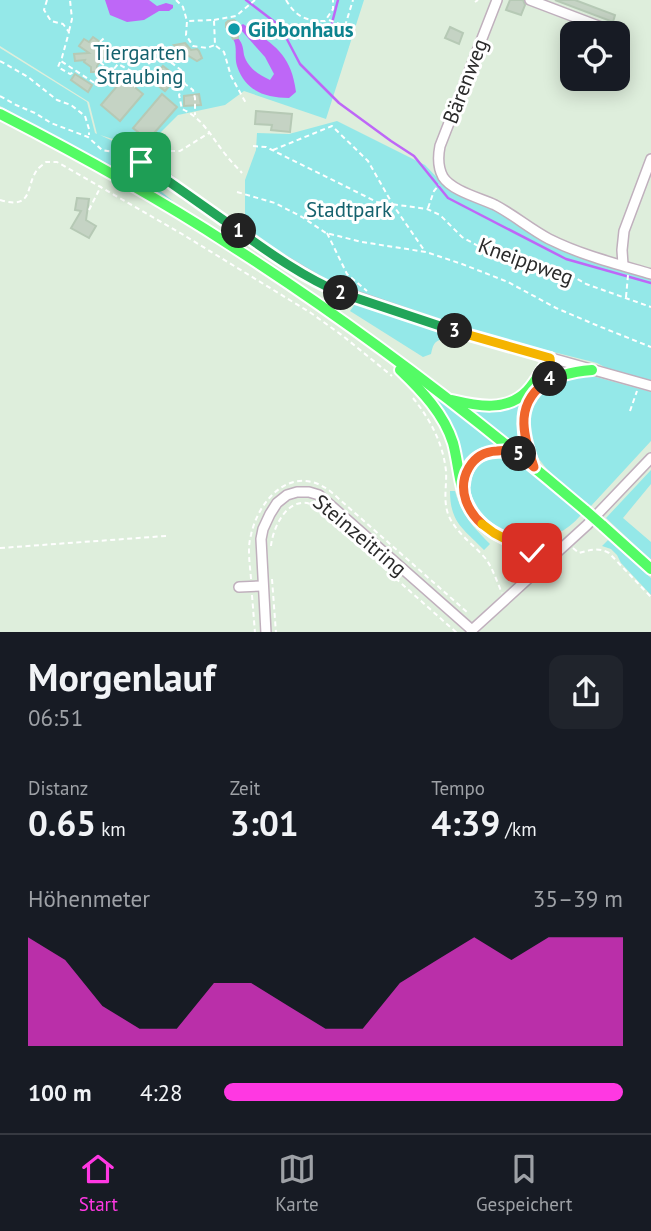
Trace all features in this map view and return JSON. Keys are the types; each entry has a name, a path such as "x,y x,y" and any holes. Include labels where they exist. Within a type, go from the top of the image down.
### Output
{"main road":[{"path":"0,114 109,173 229,244 334,314 516,452 651,569"},
{"path":"376,346 423,393 441,418 452,442 464,493 473,513 486,528 532,553 542,565"},
{"path":"449,399 492,407 513,400 527,391 550,358"},
{"path":"550,358 552,378"},
{"path":"534,467 523,431 528,401 552,378 592,370"},
{"path":"464,493 466,473 477,457 494,451 516,452"}],"street":[{"name":"Bärenweg","path":"497,0 440,146 439,164 444,179 456,188 505,211 547,238 625,268"},
{"path":"530,0 585,21"},
{"path":"122,149 269,252 339,292 461,333 651,386"},
{"path":"651,159 624,231 622,250 625,268 651,274"},
{"path":"472,631 587,525 651,458"},
{"name":"Steinzeitring","path":"265,632 261,540 277,503 287,495 297,492 319,495 472,631"},
{"path":"239,587 262,586"}],"path":[{"path":"47,0 44,10 51,21 63,24 69,32"},
{"path":"70,0 72,19 58,67 70,74 77,71"},
{"path":"176,0 183,6 187,22 186,34 193,46 207,48 215,45"},
{"path":"286,0 292,11 310,22 331,21 345,26 353,0"},
{"path":"331,21 333,0"},
{"path":"187,22 230,19 254,1"},
{"path":"214,20 215,45 224,52 231,76 247,105"},
{"path":"100,42 104,37"},
{"path":"137,74 154,59 168,60 181,70 185,84 193,90 195,115"},
{"path":"0,61 85,116 89,137"},
{"path":"61,61 99,86 118,64 141,79 134,87"},
{"path":"100,62 111,72"},
{"path":"185,84 179,95 182,109 195,115 242,173"},
{"path":"0,96 51,123 89,137 102,150 113,152 122,149"},
{"path":"189,105 195,106"},
{"path":"272,150 332,126 368,161 393,205 426,252"},
{"path":"153,151 180,151 210,132"},
{"path":"253,146 266,147 377,202 393,205 428,209 433,191 442,181"},
{"path":"0,200 19,202 29,191 36,171 46,162 57,162 311,313 397,380"},
{"path":"89,210 101,186"},
{"path":"237,192 275,203 327,233 362,242 426,252 508,282 556,308 651,346"},
{"name":"Kneippweg","path":"428,209 440,215 462,237 489,252 564,271 586,284 651,307"},
{"path":"327,233 346,274 367,290"},
{"path":"625,268 625,298"},
{"path":"631,411 640,383"},
{"path":"408,391 440,442 446,472 445,500 449,516 457,530 488,563 502,592"},
{"path":"255,632 250,536 265,503 280,487 300,480 313,481 330,491 467,612 472,631"},
{"path":"270,548 275,528 282,516 296,503 308,502 457,632"},
{"path":"0,548 166,536"},
{"path":"567,542 579,553 602,549 609,553 651,597"},
{"path":"272,572 276,632"}],"green space":[{"name":"Tiergarten Straubing","path":"0,0 364,0 326,119 244,91 225,105 178,115 147,146 135,146 100,135 117,143 119,157 174,202 0,106 0,48 87,102 97,134 89,102 0,46"},
{"name":"Stadtpark","path":"337,121 425,165 445,186 493,209 556,247 604,265 651,278 651,381 610,370 597,363 455,327 315,275 248,231 245,225 245,180 256,150 257,133 289,134"},
{"path":"355,304 455,337 454,340 438,341 431,354 423,357 350,311"},
{"path":"586,376 651,392 651,441 591,506 559,481 542,463 532,446 528,427 530,410 542,391 564,378"},
{"path":"434,398 496,445 495,447 480,451 462,465"},
{"path":"522,401 518,426 520,450 475,414 504,409"},
{"path":"505,455 527,468 581,515 559,533 536,539 513,536 493,527 478,512 469,495 469,478 482,460"},
{"path":"651,470 651,484 623,518 651,542 651,560 606,518"},
{"path":"450,491 455,491 468,520 490,544 484,550 455,518"},
{"path":"608,540 651,578 651,595 611,549 602,546"}],"shaded area":[{"path":"105,0 149,0 157,6 166,3 173,5 173,8 159,11 144,20 127,22 110,15"},
{"path":"243,24 272,44 285,59 294,79 296,92 289,98 257,91 241,75 236,63 233,39 238,38 251,67 270,80 274,74 265,57 241,30 240,26"}],"building":[{"path":"510,0 523,0 525,5 521,15 506,10"},
{"path":"555,0 575,0 615,15 613,21"},
{"name":"Gibbonhaus","path":"234,20 241,30 238,38 233,39 226,23"},
{"path":"450,27 463,33 459,44 445,38"},
{"path":"93,37 110,49 110,56 103,58 97,66 97,72 91,72 91,67 85,60 75,61 74,54 89,53 79,46 84,39 89,42"},
{"path":"185,43 191,50 197,49 202,58 197,61 174,45"},
{"path":"163,66 177,77 165,91 151,80"},
{"path":"75,74 92,85 88,92 71,80"},
{"path":"124,78 143,94 120,121 101,105"},
{"path":"162,94 177,107 148,140 133,128"},
{"path":"199,94 201,105 184,106 184,96"},
{"path":"256,111 292,114 290,132 271,130 272,125 255,124"},
{"path":"77,198 89,199 86,220 96,226 89,238 71,228 81,211 75,210"}],"waterway":[{"path":"246,0 280,26 300,64 339,103 414,156 448,198 566,259 651,283"},
{"path":"332,23 338,0"}],"place":[{"name":"Gibbonhaus","path":"234,29"}],"route":[{"path":"141,162 269,252 326,286 461,333 550,358 552,378 528,401 523,418 523,431 534,467 516,452 489,452 474,460 464,479 466,500 479,521 494,533 532,553"}]}
